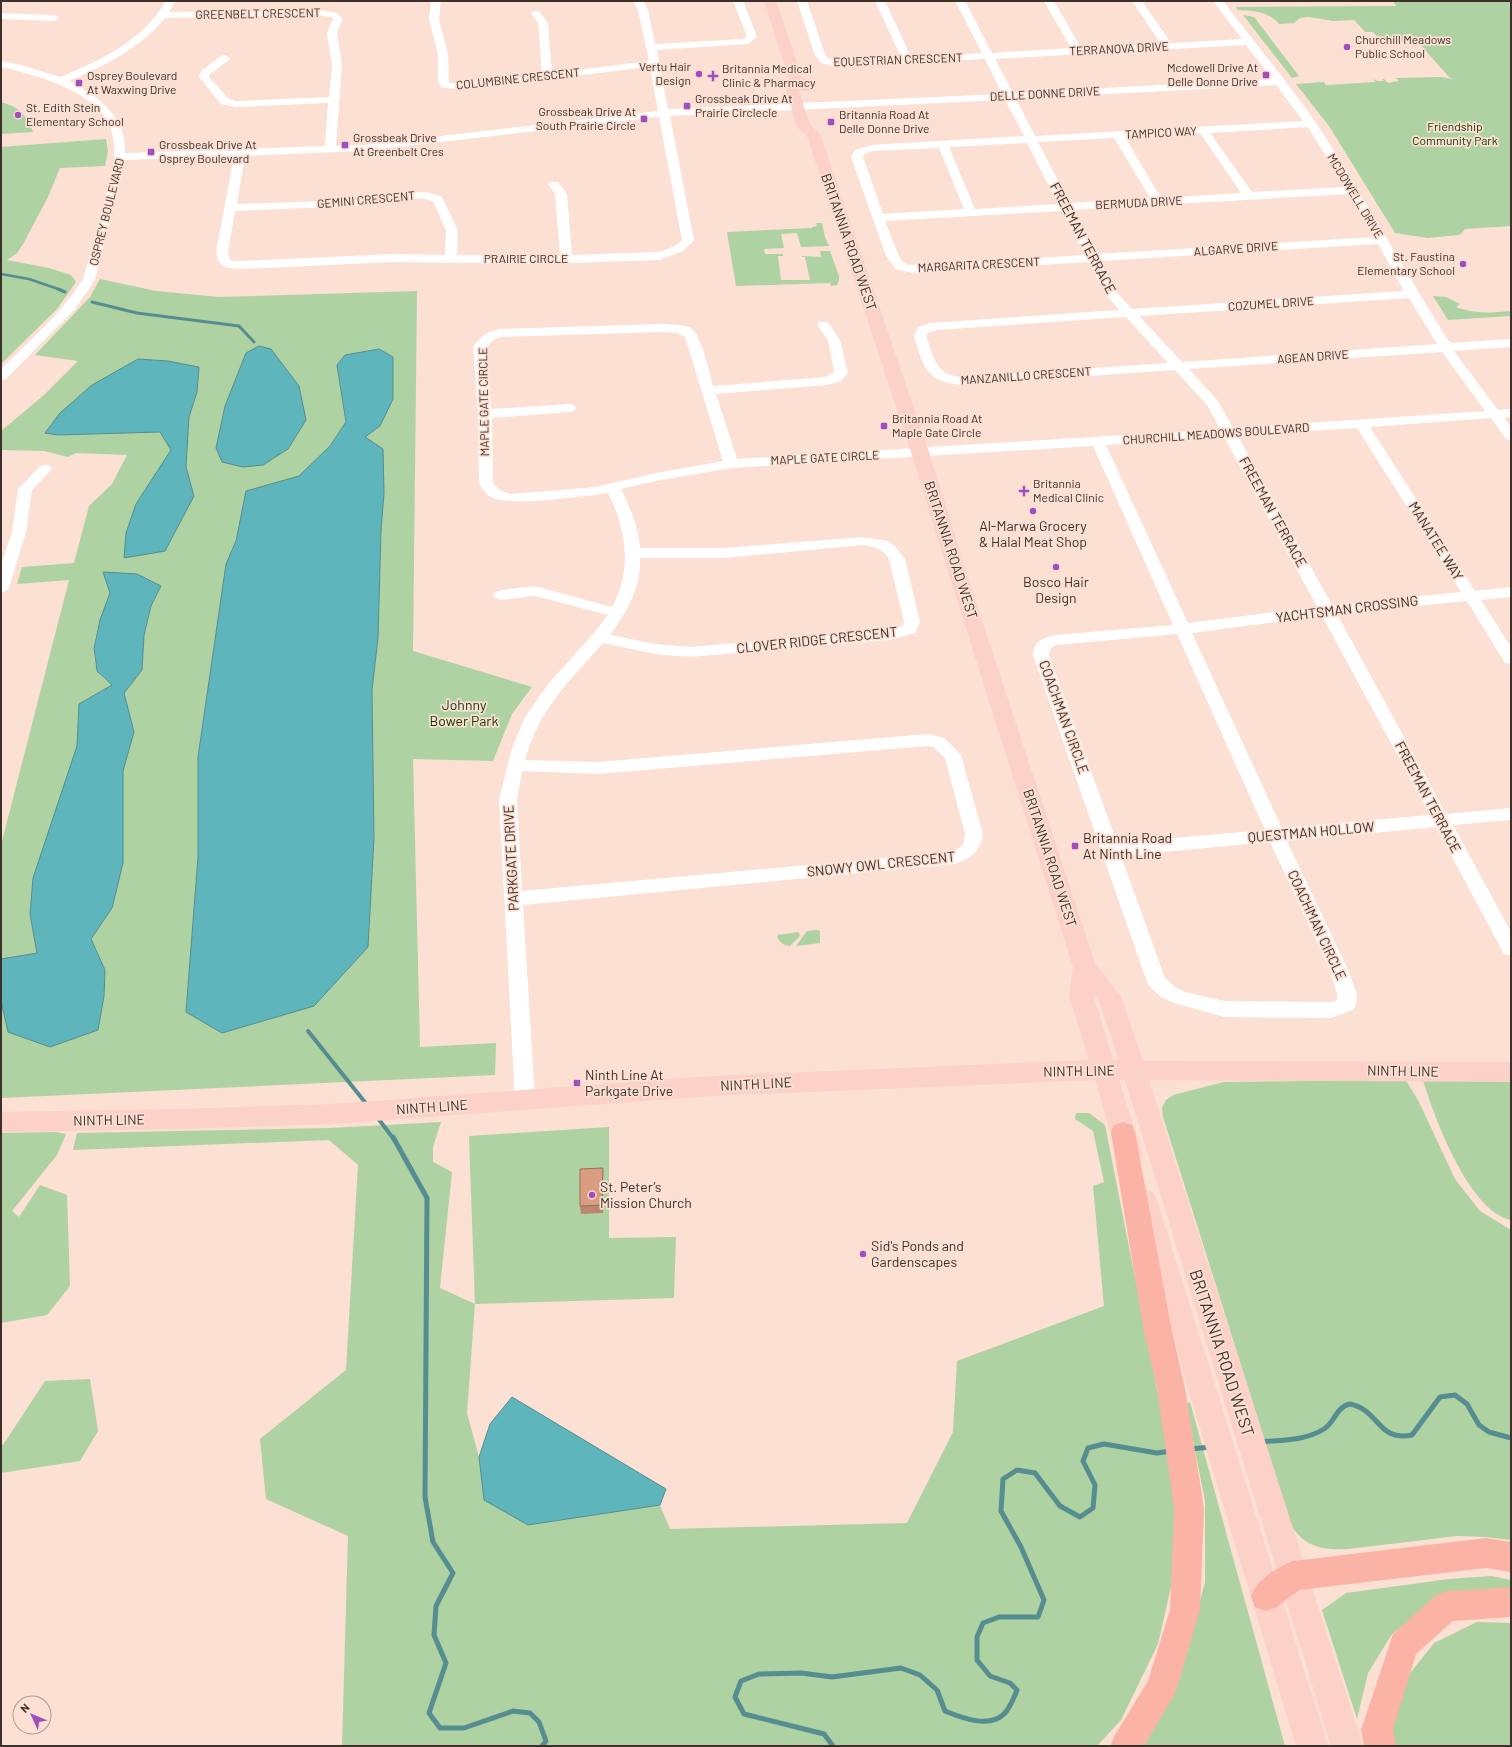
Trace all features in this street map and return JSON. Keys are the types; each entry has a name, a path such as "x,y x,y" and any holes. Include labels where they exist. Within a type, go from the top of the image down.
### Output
{"highway":[{"path":"1123,1132 1153,1302 1172,1388 1189,1508 1185,1610 1161,1688 1126,1746"},
{"path":"1266,1596 1293,1576 1486,1553 1511,1557"},
{"path":"1380,1746 1377,1730 1404,1645 1447,1606 1511,1602"}],"main road":[{"name":"BRITANNIA ROAD WEST","path":"770,1 796,78 805,83 820,127 813,134"},
{"name":"BRITANNIA ROAD WEST","path":"796,78 790,84 797,107 804,127 813,134 920,452 961,584 1086,967 1109,997 1134,1070 1347,1746"},
{"name":"BRITANNIA ROAD WEST","path":"1086,967 1081,996 1312,1746"},
{"name":"NINTH LINE","path":"1,1122 177,1120 333,1114 712,1086 879,1077 1069,1070 1511,1072"}],"street":[{"path":"60,81 100,64 131,45 152,28 163,15 171,1"},
{"name":"COLUMBINE CRESCENT","path":"436,1 434,20 443,54 443,82 446,86 464,86 653,64"},
{"name":"PRAIRIE CIRCLE","path":"240,153 232,208 222,252 222,259 228,264 242,265 393,258 566,259 660,256 675,251 686,244 688,240 664,112 653,64 651,47 643,10 638,1"},
{"path":"651,47 744,42 752,37 738,1"},
{"name":"EQUESTRIAN CRESCENT","path":"802,1 820,55 825,61 836,64 988,56"},
{"path":"880,1 906,60"},
{"name":"FREEMAN TERRACE","path":"960,1 1113,296 1206,395 1229,432 1511,949"},
{"path":"1049,1 1078,51"},
{"path":"1138,1 1168,46"},
{"name":"MCDOWELL DRIVE","path":"1218,1 1311,124 1353,190 1381,240 1446,348 1511,436"},
{"name":"GREENBELT CRESCENT","path":"163,15 316,12 334,15 338,19 332,34 337,65 330,150"},
{"path":"536,13 543,23 547,76"},
{"path":"1,16 54,18"},
{"name":"TERRANOVA DRIVE","path":"988,56 1250,42"},
{"path":"225,58 209,69 205,73 204,77 225,102 236,104 334,100"},
{"name":"OSPREY BOULEVARD","path":"1,64 32,71 60,81 85,93 107,112 119,132 122,143 121,157 92,269 86,284 71,306 1,376"},
{"name":"DELLE DONNE DRIVE","path":"121,157 330,150 380,146 664,112 797,107 1278,82"},
{"path":"1203,130 1311,124"},
{"path":"1203,130 1249,197"},
{"name":"TAMPICO WAY","path":"1118,135 1203,130"},
{"path":"1032,140 1118,135 1158,202"},
{"name":"MARGARITA CRESCENT","path":"1032,140 871,148 859,152 857,158 895,262 905,269 918,269 1092,258"},
{"path":"943,145 971,213"},
{"path":"554,184 561,194 566,259"},
{"name":"BERMUDA DRIVE","path":"878,218 1353,190"},
{"name":"GEMINI CRESCENT","path":"232,208 353,203 420,194 431,196 438,200 450,224 452,231 451,259"},
{"name":"ALGARVE DRIVE","path":"1092,258 1381,240"},
{"name":"COZUMEL DRIVE","path":"1128,313 1413,294"},
{"name":"MANZANILLO CRESCENT","path":"1128,313 935,326 923,330 920,336 932,370 942,378 950,381 1180,366"},
{"path":"709,390 827,381 836,378 841,373 834,340 823,325"},
{"name":"MAPLE GATE CIRCLE","path":"731,464 691,335 681,330 663,328 500,333 492,335 484,340 480,347 485,414 486,483 489,489 498,496 511,498 596,491 656,477 731,464 920,452"},
{"name":"AGEAN DRIVE","path":"1180,366 1511,344"},
{"path":"485,414 569,408"},
{"name":"CHURCHILL MEADOWS BOULEVARD","path":"920,452 1098,442 1511,413"},
{"name":"MANATEE WAY","path":"1361,423 1511,659"},
{"name":"COACHMAN CIRCLE","path":"1098,442 1276,835 1339,970 1347,994 1346,1005 1331,1010 1224,1009 1180,998 1168,992 1158,982 1112,850 1041,656 1041,649 1046,643 1055,640 1182,629"},
{"path":"2,579 19,532 25,489 45,470"},
{"name":"PARKGATE DRIVE","path":"526,1100 508,800 515,765 527,728 540,706 556,685 600,637 618,613 631,581 634,553 631,530 624,510 613,488"},
{"name":"CLOVER RIDGE CRESCENT","path":"600,637 646,649 670,652 689,652 890,635 909,629 912,622 897,559 891,550 883,544 863,541 711,553 634,553"},
{"path":"501,595 535,591 618,613"},
{"name":"YACHTSMAN CROSSING","path":"1182,629 1327,611 1470,595 1511,592"},
{"name":"SNOWY OWL CRESCENT","path":"513,899 954,858 966,854 973,845 974,834 953,755 938,742 928,740 598,768 515,765"},
{"name":"QUESTMAN HOLLOW","path":"1112,850 1511,814"}],"green space":[{"name":"Friendship Community Park","path":"1393,1 1511,1 1511,226 1465,229 1458,235 1428,238 1395,233 1329,126 1296,84 1324,82 1326,85 1375,82 1373,79 1377,81 1384,81 1382,79 1384,79 1388,83 1399,81 1396,78 1441,77 1453,79 1449,77 1411,34 1406,34 1411,41 1382,42 1373,32 1365,32 1354,20 1333,21 1309,17 1300,18 1294,23 1279,24 1270,16 1260,12 1238,10 1236,7 1396,6"},
{"path":"1243,15 1254,17 1299,76 1292,78"},
{"path":"1,102 21,112 33,132 1,134"},
{"path":"106,139 108,151 105,166 60,168 48,197 23,244 17,253 7,260 49,268 71,275 76,282 57,309 1,364 1,147"},
{"path":"816,223 822,223 825,237 829,246 801,247 797,233 781,234 784,248 764,249 765,254 783,254 783,256 778,256 781,280 810,280 805,257 802,256 821,257 820,251 830,251 839,276 837,285 831,286 830,283 736,286 727,232 812,228 817,226"},
{"name":"Johnny Bower Park","path":"100,279 156,291 219,297 417,291 413,651 532,687 512,714 493,761 413,759 420,1047 496,1043 495,1075 1,1098 1,1001 8,1032 105,970 90,939 112,908 123,863 123,771 134,732 124,693 142,670 144,635 151,606 161,586 110,593 97,631 94,651 98,672 112,685 79,705 77,746 59,802 30,914 37,953 1,959 1,845 69,580 17,584 22,567 74,563 89,506 112,484 127,455 76,453 68,457 44,451 1,450 1,431 44,395 78,361 35,355 90,297","holes":["379,349 393,357 380,426 365,437 384,493 381,531 378,638 372,690 374,838 368,947 186,1012 198,857 198,757 226,564 236,541 246,491 299,476 330,446 346,423 337,365 345,355","246,353 222,462 216,448 225,406","138,359 168,361 199,367 197,392 189,417 186,467 194,496 124,558 126,533 171,450 160,432 58,435 45,433"]},
{"path":"1433,296 1446,297 1460,304 1456,307 1470,311 1511,311 1511,316 1448,320"},
{"path":"807,931 820,931 820,943 796,946"},
{"path":"798,932 800,934 799,937 790,946 779,941 777,937 778,935"},
{"path":"1404,1080 1407,1082 1419,1102 1455,1179 1480,1211 1511,1230 1511,1540 1457,1536 1348,1549 1323,1548 1304,1539 1292,1527 1163,1117 1162,1108 1166,1100 1173,1095 1224,1082"},
{"path":"1423,1080 1511,1081 1511,1220 1496,1213 1481,1200 1468,1182 1455,1161 1435,1116"},
{"path":"1076,1113 1089,1113 1105,1125 1164,1425 1174,1491 1175,1569 1158,1644 1121,1720 1097,1746 342,1746 348,1536 266,1499 260,1439 346,1370 358,1165 329,1140 73,1150 77,1133 330,1128 441,1122 433,1147 433,1162 452,1172 440,1288 475,1304 467,1413 479,1457 484,1500 530,1525 660,1505 670,1529 907,1523 953,1432 957,1361 1104,1306 1093,1186 1104,1182 1093,1131 1075,1119"},
{"path":"609,1127 609,1238 676,1237 674,1298 475,1304 469,1136"},
{"path":"56,1132 66,1134 57,1155 12,1211 19,1217 40,1185 67,1195 70,1286 47,1315 1,1323 1,1133"},
{"path":"90,1379 98,1431 80,1461 1,1473 1,1445 3,1445 45,1381"},
{"path":"1190,1402 1285,1746 1141,1746 1179,1680 1205,1582 1205,1501 1186,1404"},
{"path":"1491,1576 1511,1580 1511,1592 1428,1606 1392,1634 1368,1673 1357,1719 1322,1610 1346,1593 1449,1579"},
{"path":"1477,1622 1511,1623 1511,1746 1392,1746 1391,1728 1404,1681 1434,1643"}],"water":[{"path":"259,346 271,349 299,386 306,420 288,449 263,465 243,467 222,462 216,448 225,406 246,353"},
{"path":"379,349 393,357 393,399 380,426 365,437 383,449 384,493 381,531 378,638 372,690 374,838 368,947 314,1006 222,1033 186,1012 198,857 198,757 226,564 236,541 246,491 299,476 330,446 346,422 337,365 345,355"},
{"path":"138,359 168,361 199,367 197,392 189,417 186,467 194,496 165,551 124,558 126,533 136,504 171,450 160,432 58,435 45,433 60,413 92,385"},
{"path":"103,572 137,574 161,586 151,606 144,635 142,670 124,693 134,732 123,771 123,863 112,908 91,939 105,970 104,996 98,1030 50,1047 8,1032 1,1001 1,959 37,953 30,914 33,878 77,746 79,704 112,685 97,671 94,648 100,620 110,593"},
{"path":"512,1397 666,1489 660,1505 528,1525 484,1500 479,1457 490,1424"}],"building":[{"name":"St. Peter’s Mission Church","path":"603,1168 602,1205 580,1206 580,1169"}],"waterway":[{"path":"1,274 29,279 61,290"},
{"path":"58,289 65,292"},
{"path":"92,302 137,313 239,326 254,342"},
{"path":"308,1031 368,1106"},
{"path":"377,1117 393,1138"},
{"path":"393,1137 427,1198 425,1497 433,1542 453,1573 436,1606 434,1635 446,1663 429,1713 440,1728 464,1728 513,1711 530,1713 539,1722 546,1741 542,1746"},
{"path":"1260,1442 1301,1438 1317,1433 1328,1426 1342,1408 1350,1404 1360,1407 1385,1430 1392,1434 1401,1436 1412,1435 1440,1397 1455,1395 1467,1404 1479,1425 1489,1432 1511,1438"},
{"path":"833,1746 824,1734 744,1714 735,1697 741,1681 759,1674 801,1673 832,1677 901,1668 920,1675 937,1690 945,1711 959,1717 976,1721 999,1718 1009,1708 1017,1690 1010,1683 990,1676 977,1660 977,1637 983,1623 999,1617 1038,1617 1044,1600 1021,1547 1001,1511 1003,1479 1017,1470 1035,1473 1060,1506 1080,1517 1093,1508 1095,1485 1083,1461 1088,1448 1104,1444 1157,1453 1171,1451"},
{"path":"1190,1449 1211,1447"}],"place":[{"name":"Churchill Meadows Public School","path":"1347,47"},
{"name":"Vertu Hair Design","path":"699,74"},
{"name":"Mcdowell Drive At Delle Donne Drive","path":"1266,75"},
{"name":"Britannia Medical Clinic & Pharmacy","path":"713,76"},
{"name":"Osprey Boulevard At Waxwing Drive","path":"79,83"},
{"name":"Grossbeak Drive At Prairie Circlecle","path":"687,106"},
{"name":"St. Edith Stein Elementary School","path":"18,115"},
{"name":"Grossbeak Drive At South Prairie Circle","path":"644,119"},
{"name":"Britannia Road At Delle Donne Drive","path":"831,122"},
{"name":"Grossbeak Drive At Greenbelt Cres","path":"345,145"},
{"name":"Grossbeak Drive At Osprey Boulevard","path":"151,152"},
{"name":"St. Faustina Elementary School","path":"1463,264"},
{"name":"Britannia Road At Maple Gate Circle","path":"884,426"},
{"name":"Britannia Medical Clinic","path":"1024,491"},
{"name":"Al-Marwa Grocery & Halal Meat Shop","path":"1033,511"},
{"name":"Bosco Hair Design","path":"1056,567"},
{"name":"Britannia Road At Ninth Line","path":"1075,846"},
{"name":"Ninth Line At Parkgate Drive","path":"577,1083"},
{"name":"St. Peter’s Mission Church","path":"592,1195"},
{"name":"Sid's Ponds and Gardenscapes","path":"863,1254"}]}
